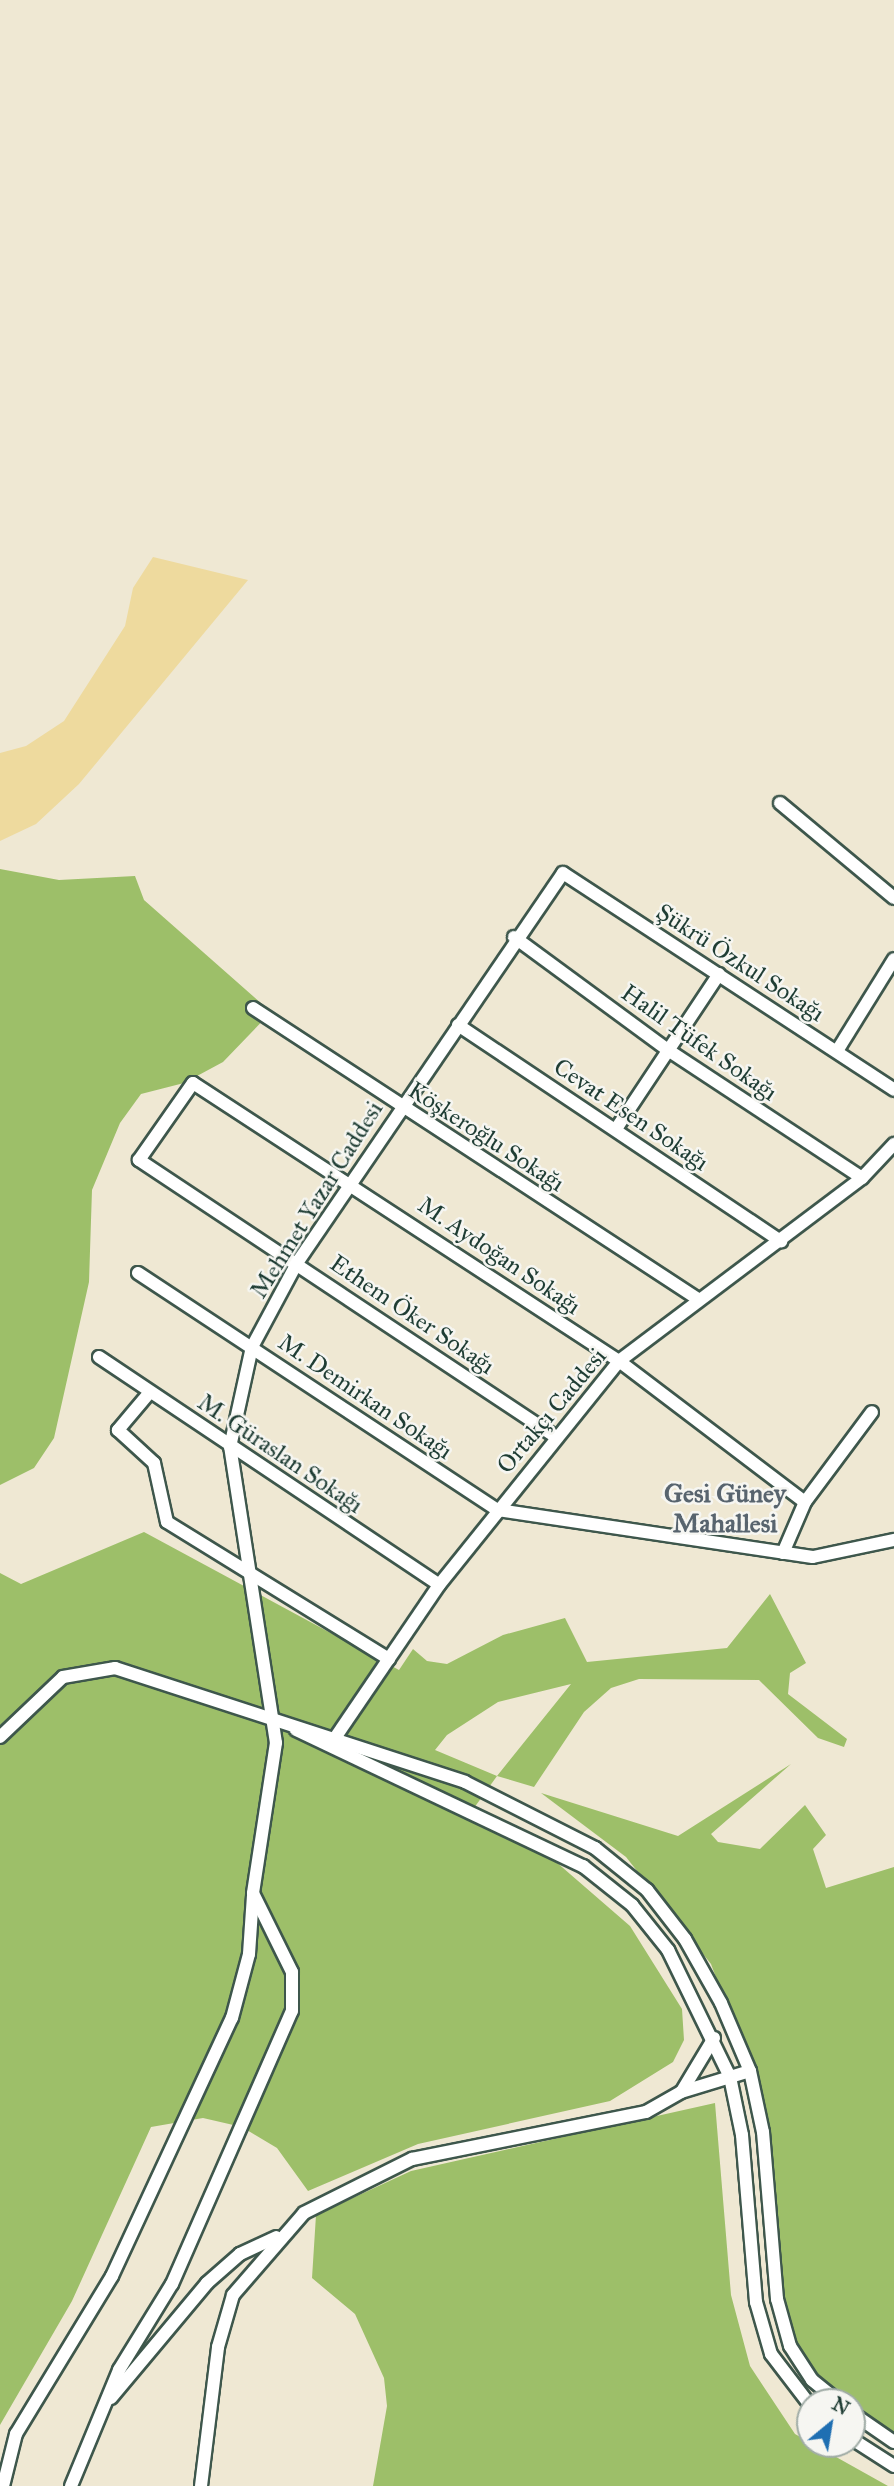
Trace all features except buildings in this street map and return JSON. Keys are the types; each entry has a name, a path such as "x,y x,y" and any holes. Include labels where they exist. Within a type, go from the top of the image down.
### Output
{"street":[{"path":"780,803 894,898"},
{"name":"Mehmet Yazar Caddesi","path":"3,2486 16,2434 111,2276 232,2018 249,1954 253,1893 273,1782 275,1717 255,1578 230,1447 252,1348 297,1263 349,1182 458,1025 514,937 563,873"},
{"name":"Şükrü Özkul Sokağı","path":"563,873 894,1090"},
{"name":"Halil Tüfek Sokağı","path":"514,937 668,1050 862,1178"},
{"path":"837,1051 894,959"},
{"path":"616,1129 719,974"},
{"name":"Köşkeroğlu Sokağı","path":"253,1008 400,1107 698,1299"},
{"name":"Cevat Esen Sokağı","path":"458,1025 781,1241"},
{"name":"Ethem Öker Sokağı","path":"193,1083 139,1160 556,1437"},
{"name":"M. Aydoğan Sokağı","path":"193,1083 619,1360 805,1502"},
{"name":"Ortakçı Caddesi","path":"335,1738 439,1585 619,1360 862,1178 894,1144"},
{"name":"M. Demirkan Sokağı","path":"138,1273 498,1510"},
{"name":"M. Güraslan Sokağı","path":"99,1357 439,1585"},
{"path":"150,1392 118,1430 154,1463 167,1522 389,1659"},
{"path":"783,1553 805,1502 872,1412"},
{"path":"498,1510 813,1557 894,1540"},
{"path":"0,1737 47,1688 86,1669 115,1668 275,1717 465,1782 538,1817 595,1849 647,1890 685,1939 750,2071 762,2132 777,2299 790,2346 812,2380 822,2388"},
{"path":"275,1717 341,1756 457,1801 583,1866 632,1905 668,1950 714,2038 730,2077 742,2135 756,2302 771,2354 797,2388"},
{"path":"71,2486 102,2408 172,2284 292,2011 292,1972 253,1893"},
{"path":"681,2092 714,2038"},
{"path":"201,2486 222,2325 247,2273 304,2213 412,2159 646,2112 681,2092 750,2071"},
{"path":"102,2408 207,2283 240,2254 289,2230"},
{"path":"866,2423 894,2442"},
{"path":"866,2448 894,2466"}],"green space":[{"path":"0,869 59,880 135,876 144,900 271,1012 223,1062 184,1083 141,1094 120,1123 92,1190 89,1282 54,1438 34,1468 0,1485"},
{"path":"144,1532 399,1670 413,1649 427,1661 447,1664 503,1635 565,1618 587,1662 727,1648 770,1594 806,1663 790,1673 788,1694 847,1739 844,1747 818,1738 759,1680 639,1679 611,1688 584,1712 534,1787 497,1776 469,1815 555,1861 630,1926 682,2009 684,2040 673,2062 610,2101 418,2144 308,2191 277,2148 242,2127 203,2118 151,2127 72,2301 0,2425 0,1573 21,1584","holes":["571,1684 497,1776 435,1750 447,1735 498,1702"]},
{"path":"791,1764 711,1834 718,1842 760,1849 805,1805 826,1835 813,1849 826,1888 894,1867 894,2436 866,2419 866,2388 826,2388 806,2367 786,2323 752,2074 711,1964 626,1857 541,1793 678,1836"},
{"path":"715,2103 731,2295 750,2366 796,2435 796,2458 838,2458 888,2486 373,2486 387,2406 384,2378 355,2314 312,2278 316,2215 411,2171"}],"sand":[{"path":"153,557 248,580 79,784 36,824 0,841 0,753 26,746 64,721 125,626 133,588"}],"district":[{"name":"Gesi Güney Mahallesi","path":"725,1509"}]}
